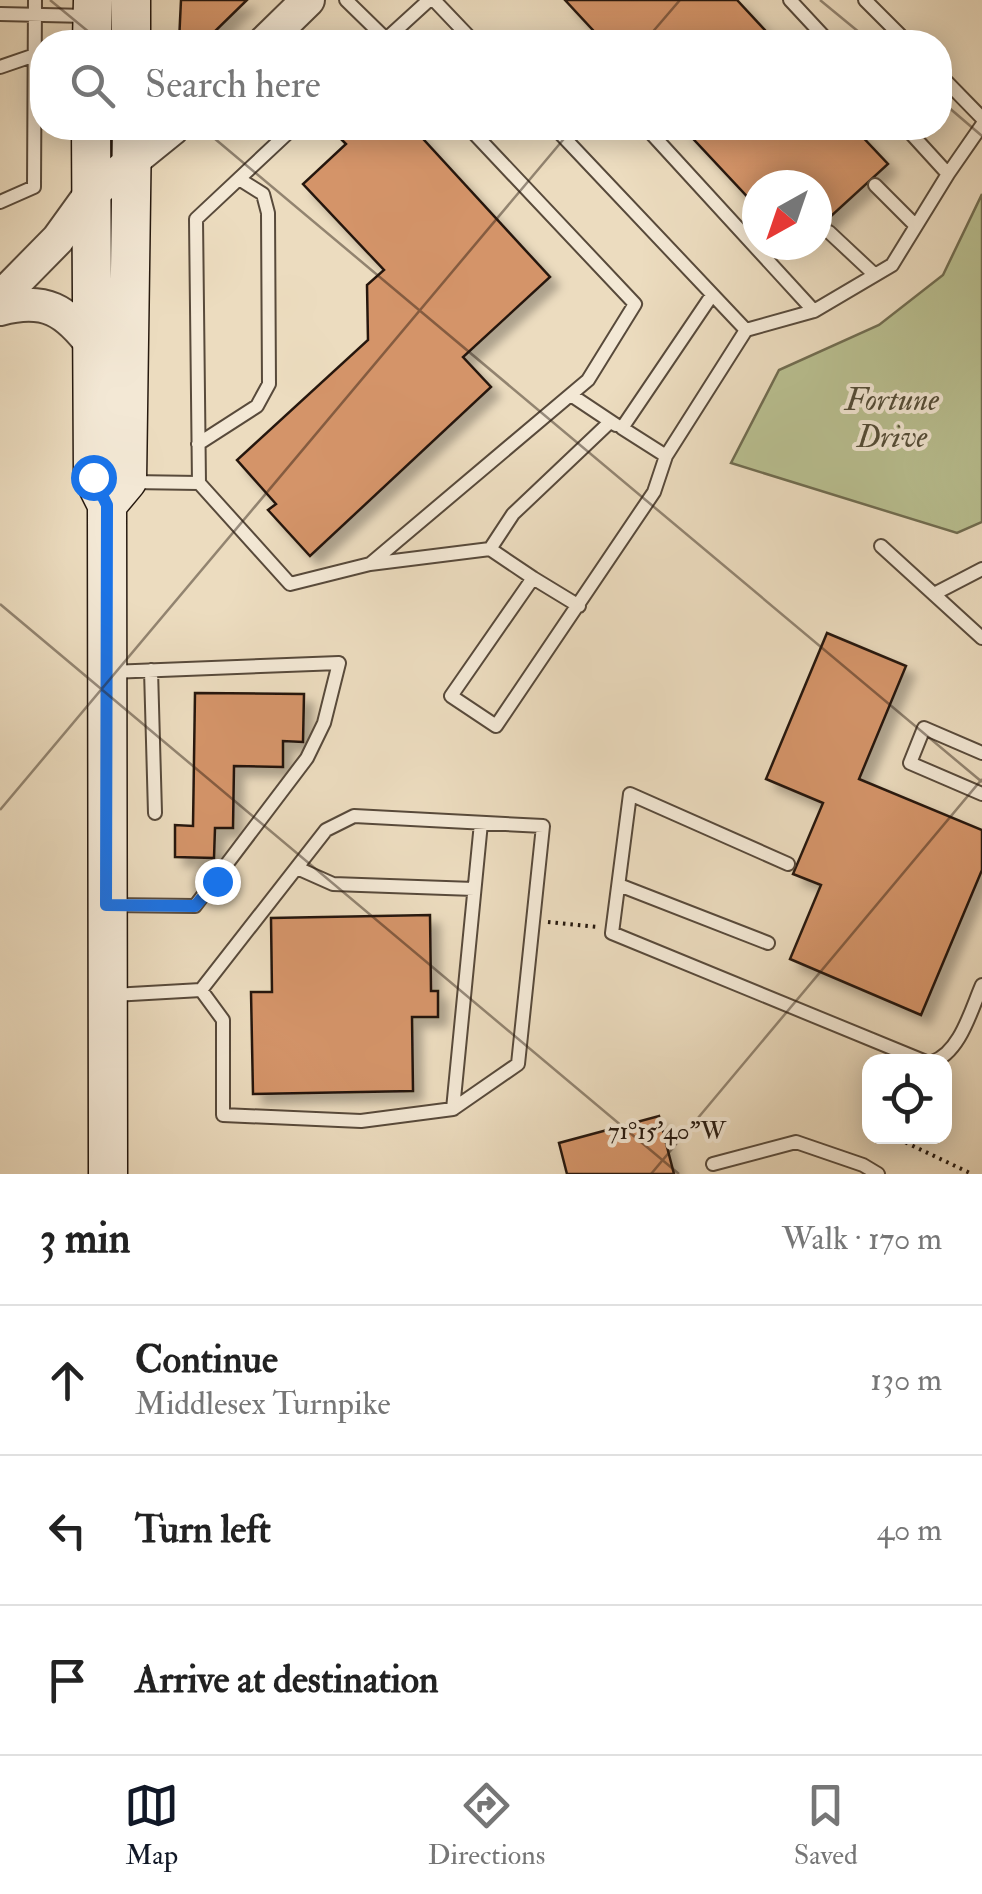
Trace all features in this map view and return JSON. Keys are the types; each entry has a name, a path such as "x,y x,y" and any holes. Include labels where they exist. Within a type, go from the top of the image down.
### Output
{"main road":[{"path":"131,0 131,30"},
{"path":"90,140 93,477 117,493"},
{"path":"108,1174 108,672 132,143"}],"street":[{"path":"277,30 308,0"},
{"path":"0,298 58,239 132,143"},
{"path":"0,309 27,304 63,313 93,346"}],"lane":[{"path":"346,0 375,30"},
{"path":"399,30 432,0 462,30"},
{"path":"790,0 817,30"},
{"path":"865,0 895,30"},
{"path":"0,14 35,7 93,20"},
{"path":"0,67 30,57"},
{"path":"533,578 451,696 496,726 654,492 666,456 746,330 814,311 892,265 982,121 952,88"},
{"path":"0,202 34,187 34,140"},
{"path":"281,140 196,220 198,484 290,584 370,564 490,549 579,606"},
{"path":"370,564 588,380 634,304 480,140"},
{"path":"565,140 746,330"},
{"path":"657,140 814,311"},
{"path":"917,140 948,174"},
{"path":"198,444 257,406 269,384 268,213 264,194 239,179"},
{"path":"875,185 916,226"},
{"path":"832,235 874,276"},
{"path":"490,549 512,514 616,425 712,295"},
{"path":"571,395 666,456"},
{"path":"117,493 198,484"},
{"path":"881,546 982,638"},
{"path":"934,594 982,569"},
{"path":"106,905 195,906 308,758 324,723 338,663 108,672"},
{"path":"151,670 155,813"},
{"path":"982,754 924,728 910,763 982,794"},
{"path":"788,864 630,794 612,933 909,1054"},
{"path":"106,996 202,990 326,830 354,816 543,826 518,1064 453,1108 360,1122 223,1115 223,1020 202,990"},
{"path":"453,1108 480,823"},
{"path":"297,868 333,884 474,888"},
{"path":"619,885 768,943"},
{"path":"946,1054 954,1045 982,985"},
{"path":"713,1164 796,1142 878,1174"}],"path":[{"path":"533,920 592,928 613,926"},
{"path":"909,1144 972,1174"}],"green space":[{"name":"Fortune Drive","path":"982,194 982,522 957,533 731,463 779,370 879,325 943,275"}],"building":[{"path":"181,0 247,0 216,30 180,30"},
{"path":"565,0 737,0 765,30 593,30"},
{"path":"342,140 424,140 550,277 463,357 491,387 310,556 268,510 276,504 237,460 368,340 367,285 384,270 303,184 346,144"},
{"path":"694,140 865,140 888,164 832,215 832,170 742,170 742,191"},
{"path":"827,633 906,666 859,779 982,830 982,870 921,1015 790,959 821,885 793,874 823,803 766,779"},
{"path":"195,693 304,694 303,742 283,741 283,767 234,766 233,828 215,828 214,858 175,857 175,825 193,826"},
{"path":"430,915 431,991 438,991 438,1017 412,1017 413,1091 253,1094 251,992 272,992 271,918"},
{"path":"659,1116 674,1174 567,1174 559,1143"}],"route":[{"path":"93,477 107,505 106,905 195,906 217,881"}]}
